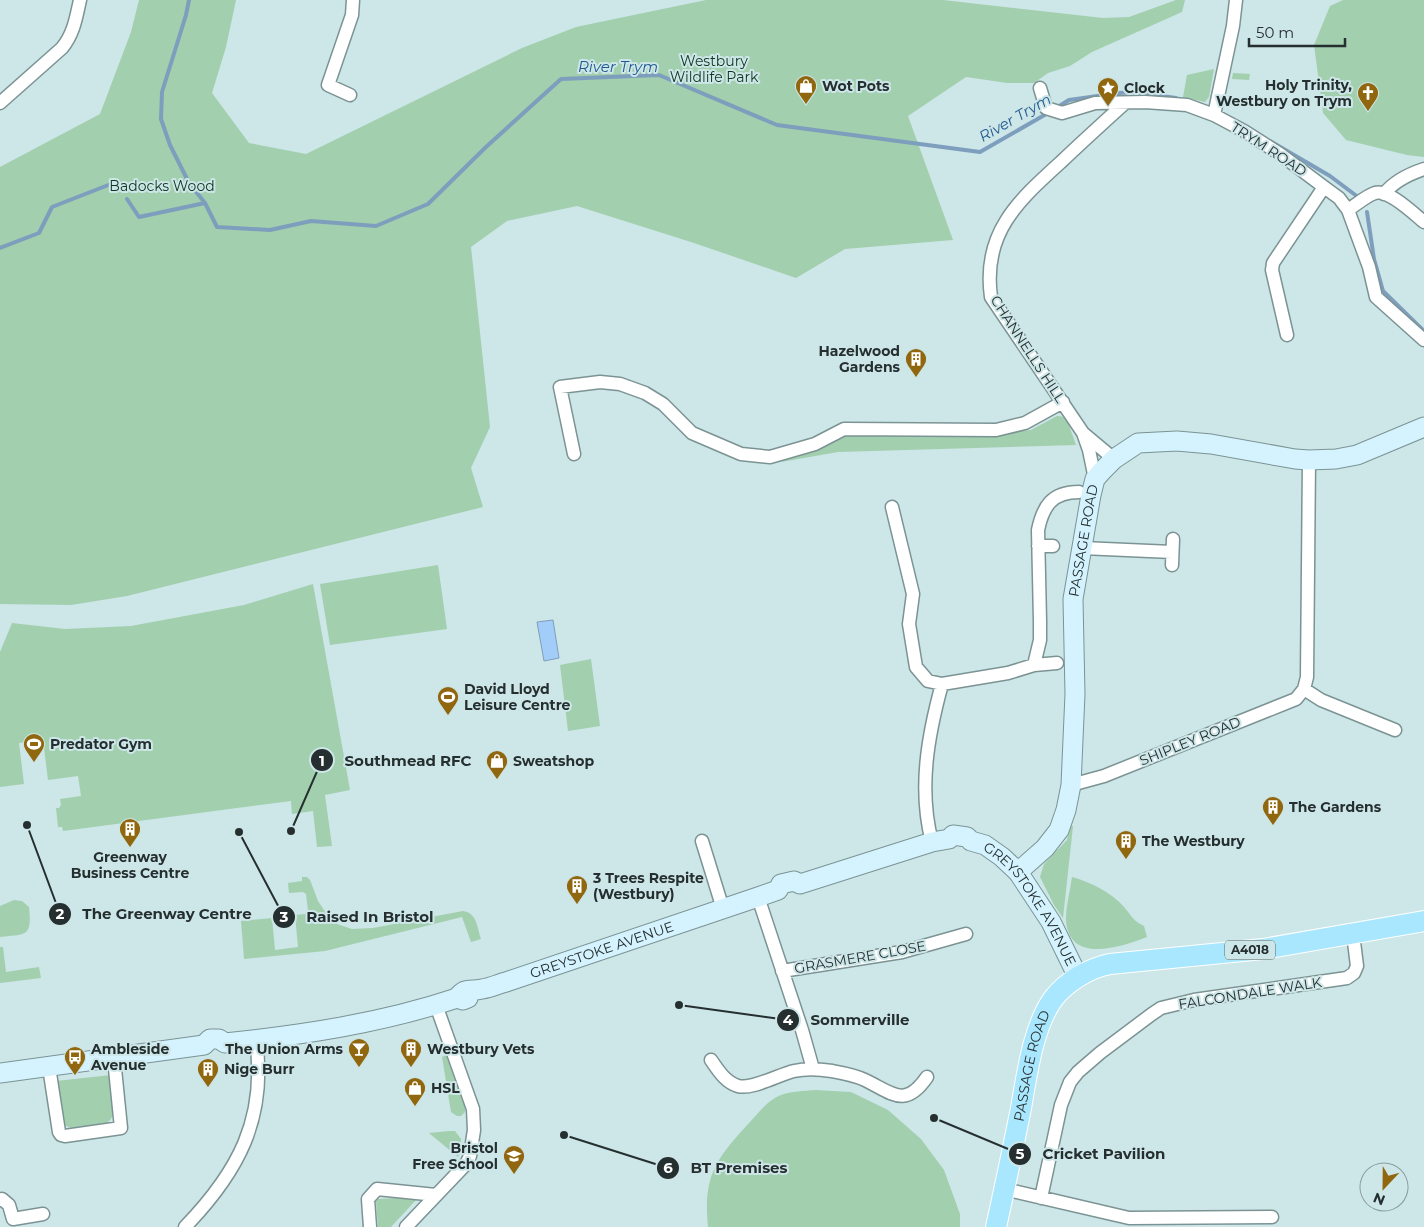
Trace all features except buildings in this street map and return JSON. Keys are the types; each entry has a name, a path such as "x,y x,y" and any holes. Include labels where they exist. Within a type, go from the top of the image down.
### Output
{"main road":[{"name":"A4018","path":"1078,977 1100,966 1110,964 1263,949 1424,921"},
{"name":"PASSAGE ROAD","path":"996,1227 1026,1080 1044,1015 1060,990 1078,977"}],"street":[{"path":"0,103 62,48 70,38 80,0"},
{"path":"350,95 328,85 352,15 352,0"},
{"path":"1214,116 1231,36 1236,0"},
{"name":"TRYM ROAD","path":"1040,88 1046,108 1062,113 1096,103 1162,102 1187,105 1244,131 1280,154 1339,198 1348,210 1369,267 1376,297 1424,340"},
{"name":"CHANNELLS HILL","path":"1095,480 1090,450 1083,433 991,297 989,265 1000,232 1014,208 1031,189 1126,103"},
{"path":"1384,194 1403,177 1424,169"},
{"path":"1286,335 1272,270 1273,263 1324,187"},
{"path":"1348,210 1376,192 1392,196 1424,222"},
{"path":"574,454 560,387 581,383 620,384 646,393 663,404 692,433 741,454 770,457 815,444 844,429 996,430 1025,423 1063,402"},
{"name":"PASSAGE ROAD","path":"1018,872 1045,848 1059,830 1066,810 1070,786 1075,694 1073,599 1089,503 1095,480 1114,459 1138,443 1177,440 1309,460 1336,459 1357,455 1424,427"},
{"name":"CHANNELLS HILL","path":"1083,433 1114,459"},
{"path":"1309,460 1307,677 1304,689 1321,700 1395,730"},
{"path":"1034,665 1040,640 1038,530 1041,516 1048,504 1060,495 1068,492 1079,492"},
{"path":"892,507 913,594 909,624 916,667 928,681 942,684 1008,673 1034,665 1057,663"},
{"path":"1038,546 1053,546"},
{"path":"1082,548 1172,552"},
{"path":"941,841 927,823 927,757 931,722 942,684"},
{"name":"SHIPLEY ROAD","path":"1070,786 1104,776 1296,699 1304,689"},
{"name":"GREYSTOKE AVENUE","path":"0,1073 114,1059 204,1045 209,1050 220,1049 225,1043 325,1030 436,1005 457,998 462,992 472,989 479,990 778,890 783,894 797,890 800,884 941,841 953,835 967,837 971,841 994,850 1018,872 1051,922 1078,977"},
{"path":"702,841 723,909"},
{"path":"758,897 813,1068"},
{"name":"GRASMERE CLOSE","path":"782,971 902,952 966,934"},
{"name":"FALCONDALE WALK","path":"1042,1198 1061,1105 1070,1082 1078,1072 1100,1053 1161,1008 1194,1000 1347,978 1354,973 1357,966 1353,934"},
{"path":"406,1227 466,1164 470,1156 474,1120 473,1109 436,1005"},
{"path":"185,1227 222,1185 243,1147 256,1106 259,1080 256,1040"},
{"path":"49,1066 59,1132 61,1136 83,1134 121,1128 114,1059"},
{"path":"711,1060 727,1080 740,1086 753,1084 794,1071 813,1068 848,1074 863,1079 892,1095 901,1096 911,1094 919,1088 927,1077"},
{"path":"370,1227 368,1199 377,1189 436,1195"},
{"path":"1004,1189 1129,1218 1272,1217"},
{"path":"0,1200 2,1199 9,1205 13,1219 43,1214"}],"green space":[{"path":"139,0 236,0 226,47 212,93 249,143 306,154 522,48 576,27 706,0 943,0 1103,18 1129,17 1176,0 1185,0 1182,12 1092,52 1070,66 1048,73 1034,83 1007,83 966,77 908,116 953,240 845,249 796,278 577,206 507,221 471,247 490,427 471,468 483,507 127,596 71,605 0,604 0,167 100,114 131,32"},
{"path":"1343,0 1424,0 1424,157 1407,155 1346,140 1323,113 1314,45 1330,6"},
{"path":"1214,69 1209,97 1205,102 1183,97 1187,75"},
{"path":"1233,73 1250,74 1249,80 1232,79"},
{"path":"1057,416 1066,417 1076,445 838,452 781,462 845,434 991,434 1031,430"},
{"path":"438,565 447,629 330,645 320,584"},
{"path":"313,584 350,790 325,795 332,846 317,847 313,811 292,814 291,801 63,831 62,827 58,827 56,808 59,808 61,805 60,799 81,796 78,776 48,780 43,740 19,743 24,784 0,787 0,652 12,623 65,629 131,626 244,605"},
{"path":"591,659 600,726 568,731 560,665"},
{"path":"1070,826 1073,826 1063,918 1040,877 1044,864 1067,840"},
{"path":"302,877 307,877 310,880 318,901 337,924 352,929 373,928 463,911 468,912 474,918 481,939 471,942 462,917 325,951 244,959 241,921 272,918 275,950 298,947 295,915 305,914 308,911 306,894 303,892 289,893 288,883 302,881"},
{"path":"1072,877 1107,892 1135,920 1144,926 1147,937 1110,948 1086,948 1076,943 1069,933 1066,919"},
{"path":"14,900 22,901 29,907 30,924 26,932 22,934 0,937 0,906"},
{"path":"0,947 3,947 6,972 39,967 41,978 0,983"},
{"path":"446,1055 465,1108 465,1112 461,1116 451,1112 442,1057"},
{"path":"111,1075 114,1108 111,1119 107,1123 71,1128 64,1125 56,1081"},
{"path":"815,1090 851,1092 888,1110 921,1139 944,1170 960,1214 960,1227 708,1227 707,1209 710,1181 714,1169 728,1147 760,1110 772,1100 789,1093"},
{"path":"455,1131 461,1139 458,1157 429,1133"},
{"path":"414,1197 416,1200 391,1227 378,1227 376,1201 378,1199"}],"water":[{"path":"553,620 559,658 544,661 537,622"}],"waterway":[{"path":"189,0 162,92 161,119 170,145 189,183 205,203"},
{"name":"River Trym","path":"127,199 139,217 205,203 217,227 270,230 311,221 376,226 428,204 486,147 561,79 659,75 777,125 980,152 1048,113"},
{"name":"River Trym","path":"1056,108 1069,100 1119,93 1134,92 1176,98"},
{"name":"River Trym","path":"1270,141 1330,176 1358,197"},
{"name":"River Trym","path":"0,248 39,233 52,207 116,182"},
{"name":"River Trym","path":"1367,212 1374,259 1383,291 1424,331"}],"place":[{"name":"Wot Pots","path":"806,105"},
{"name":"Clock","path":"1108,107"},
{"name":"Holy Trinity, Westbury on Trym","path":"1368,112"},
{"name":"Hazelwood Gardens","path":"916,378"},
{"name":"David Lloyd Leisure Centre","path":"448,716"},
{"name":"Predator Gym","path":"34,763"},
{"name":"Sweatshop","path":"497,780"},
{"name":"The Greenway Centre","path":"27,825"},
{"name":"The Gardens","path":"1273,826"},
{"name":"Southmead RFC","path":"291,831"},
{"name":"Raised In Bristol","path":"239,832"},
{"name":"Greenway Business Centre","path":"130,848"},
{"name":"The Westbury","path":"1126,860"},
{"name":"3 Trees Respite (Westbury)","path":"577,905"},
{"name":"Sommerville","path":"679,1005"},
{"name":"The Union Arms","path":"359,1068"},
{"name":"Westbury Vets","path":"411,1068"},
{"name":"Ambleside Avenue","path":"75,1076"},
{"name":"Nige Burr","path":"208,1088"},
{"name":"HSL","path":"415,1107"},
{"name":"Cricket Pavilion","path":"934,1118"},
{"name":"BT Premises","path":"564,1135"},
{"name":"Bristol Free School","path":"514,1175"}],"park label":[{"name":"Westbury Wildlife Park","path":"714,69"},
{"name":"Badocks Wood","path":"162,186"}]}
